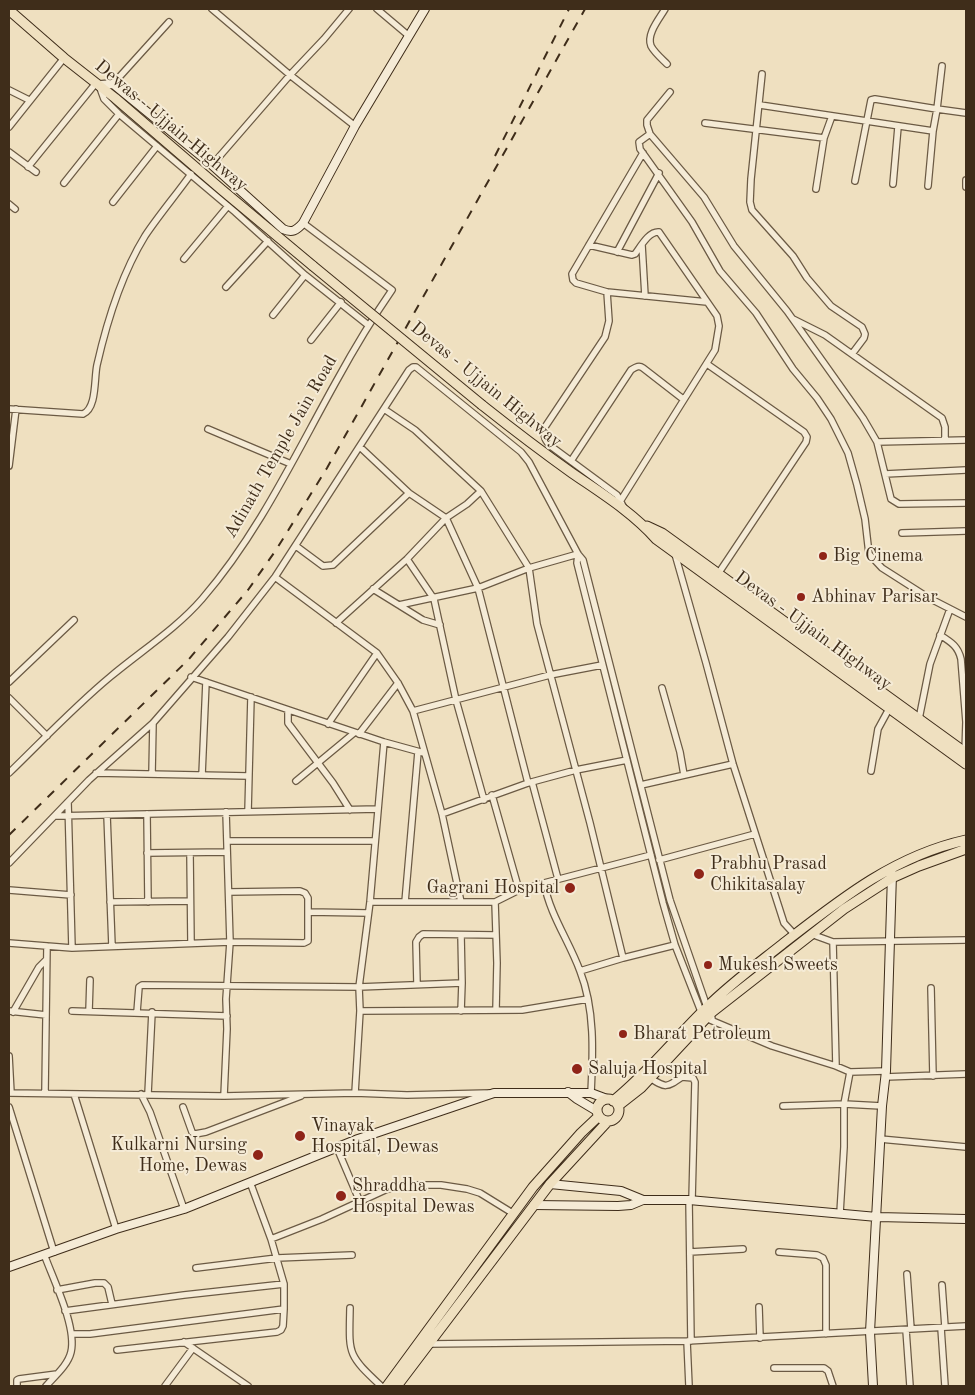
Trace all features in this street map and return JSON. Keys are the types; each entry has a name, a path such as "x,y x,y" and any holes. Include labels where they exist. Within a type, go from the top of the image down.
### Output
{"main road":[{"name":"Dewas - Ujjain Highway","path":"9,10 313,266"},
{"name":"Devas - Ujjain Highway","path":"313,266 513,430 625,510 642,524 656,540 891,704 919,719 966,752"},
{"name":"Devas - Ujjain Highway","path":"642,524 662,533 718,574 891,704 966,764"},
{"path":"613,1102 795,935 838,902 892,867 966,840"},
{"path":"608,1121 603,1120 598,1113 598,1106 602,1102 613,1102 633,1095 707,1014 811,934 844,909 892,878 966,849"},
{"path":"397,1386 550,1184 608,1121 616,1117 619,1110 613,1102"},
{"path":"387,1386 534,1187 598,1113"}],"street":[{"path":"212,9 290,75 355,126"},
{"path":"212,165 349,9"},
{"path":"376,9 409,36"},
{"path":"28,167 98,84 113,84 212,165 283,229 290,232 295,231 302,223 355,126 424,9"},
{"path":"665,9 652,32 650,45 667,64"},
{"path":"113,84 169,22"},
{"path":"10,123 64,58"},
{"path":"928,186 942,66"},
{"path":"762,74 751,186 750,202 752,210 793,256 807,278 831,306 862,327 865,334 864,338 852,354"},
{"path":"98,84 104,99 119,114 228,206 305,275 368,325"},
{"path":"9,90 29,100"},
{"path":"670,92 647,120 646,125 650,134 704,197 734,246 791,318 863,418 877,442 891,499 899,504 966,503"},
{"path":"855,181 871,100 875,99 966,113"},
{"path":"760,105 934,131"},
{"path":"64,183 119,114"},
{"path":"816,189 824,138 832,116"},
{"path":"705,123 824,138"},
{"path":"893,184 898,127"},
{"path":"650,134 640,142 639,146 643,153 692,222 720,271 756,313 793,369 817,398 831,419 848,453 865,520 869,554 882,568 929,598 966,615"},
{"path":"114,202 157,146"},
{"path":"9,152 36,172"},
{"path":"643,153 572,274 573,280 576,283 607,292 706,302"},
{"path":"617,252 659,173"},
{"path":"9,466 12,409 83,414 92,405 97,366 119,286 145,237 191,174"},
{"path":"9,204 16,209"},
{"path":"184,259 228,206"},
{"name":"Adinath Temple Jain Road","path":"9,773 109,678 180,622 202,599 238,553 273,499 368,325 392,290 302,223"},
{"path":"589,245 635,254 651,234 656,231 659,232 706,302 718,316 720,326 715,350 621,500"},
{"path":"226,287 268,241"},
{"path":"642,245 645,296"},
{"path":"273,315 305,275"},
{"path":"607,292 609,321 605,337 545,427 544,434 546,442 617,495 625,510"},
{"path":"311,340 340,302"},
{"path":"791,318 825,335 942,418 946,427 946,440"},
{"path":"707,364 804,432 806,437 806,442 718,574"},
{"path":"571,461 635,367 640,366 644,368 683,399"},
{"path":"9,864 96,774 153,722 228,637 275,577 409,370 413,367 420,370 521,452 529,462 583,560 659,860 707,1014"},
{"path":"384,409 416,430 481,491 529,568 537,624 590,823 623,958"},
{"path":"208,429 291,464"},
{"path":"877,442 966,440"},
{"path":"360,448 409,492 446,518 478,588 503,687 558,879"},
{"path":"885,474 966,470"},
{"path":"336,623 372,589 407,560 446,518 468,504 481,491"},
{"path":"296,546 323,566 333,564 409,492"},
{"path":"902,534 966,531"},
{"path":"675,552 733,764 784,923 795,935"},
{"path":"399,606 478,588 529,568 578,554"},
{"path":"578,554 577,563 602,665 675,945 707,1014 772,1046 850,1072 933,1076 966,1074"},
{"path":"407,560 434,599 456,700 484,800"},
{"path":"275,577 377,653 398,683 413,711 421,752 442,814 461,902"},
{"path":"372,589 423,620 440,625"},
{"path":"919,719 930,664 950,609"},
{"path":"9,682 74,620"},
{"path":"940,635 955,644 961,659 966,752"},
{"path":"328,724 377,653"},
{"path":"413,711 550,675 602,665"},
{"path":"191,677 328,724 421,752"},
{"path":"202,775 206,682"},
{"path":"296,781 357,733 398,683"},
{"path":"662,688 680,752 684,775"},
{"path":"9,698 47,736"},
{"path":"248,812 251,698"},
{"path":"870,771 878,729 891,704"},
{"path":"288,710 288,723 350,810"},
{"path":"152,774 153,722"},
{"path":"355,1093 360,1011 359,987 370,902 384,742"},
{"path":"405,902 421,752"},
{"path":"442,814 530,782 576,770 627,760"},
{"path":"640,785 733,764"},
{"path":"96,774 248,776"},
{"path":"492,796 519,890"},
{"path":"68,802 72,948"},
{"path":"55,816 378,809"},
{"path":"224,1096 230,942 226,812"},
{"path":"147,814 148,902"},
{"path":"107,815 112,946"},
{"path":"659,860 755,834"},
{"path":"227,841 375,841"},
{"path":"147,853 227,852"},
{"path":"190,853 191,943"},
{"path":"370,902 496,902 519,890 651,855"},
{"path":"873,1386 870,1332 882,1106 886,1074 892,867"},
{"path":"544,883 553,915 580,971 588,999 593,1057 591,1093"},
{"path":"9,890 71,895"},
{"path":"9,952 12,944 72,948 230,942 304,943 308,941 308,898 305,893 300,891 228,892"},
{"path":"110,902 190,901"},
{"path":"496,902 496,1010"},
{"path":"308,912 368,913"},
{"path":"418,984 416,942 418,937 423,934 496,935"},
{"path":"811,934 833,942 966,940"},
{"path":"461,935 461,1010"},
{"path":"833,942 836,1066"},
{"path":"580,971 675,945"},
{"path":"45,1092 47,946"},
{"path":"46,960 39,967 11,1011 46,1015"},
{"path":"89,1011 90,980"},
{"path":"137,1012 137,993 142,985 359,987 462,983"},
{"path":"931,988 933,1076"},
{"path":"360,1011 522,1010 588,999"},
{"path":"72,1011 152,1012 227,1016"},
{"path":"152,1012 145,1094 184,1208"},
{"path":"9,1056 10,1093 224,1096 568,1092 591,1093 613,1102"},
{"path":"840,1213 844,1147 844,1104 850,1072"},
{"path":"650,1078 665,1086 669,1086 682,1077 693,1078 695,1082 691,1200 689,1386"},
{"path":"568,1092 598,1113"},
{"path":"9,1267 116,1229 184,1208 337,1148 494,1093"},
{"path":"74,1094 116,1229"},
{"path":"183,1107 192,1132 195,1134 206,1132 306,1094"},
{"path":"782,1106 844,1104 882,1106"},
{"path":"9,1107 54,1252"},
{"path":"880,1139 966,1147"},
{"path":"337,1148 360,1202"},
{"path":"117,1350 277,1332 281,1330 283,1326 284,1284 271,1239 250,1182"},
{"path":"550,1184 621,1191 643,1200 691,1200 877,1216 966,1219"},
{"path":"271,1239 322,1219 384,1190 402,1185 441,1185 467,1189 480,1193 514,1214"},
{"path":"534,1205 618,1206 632,1205 643,1200"},
{"path":"690,1252 742,1249"},
{"path":"779,1252 817,1255 822,1258 826,1266 826,1334"},
{"path":"44,1254 72,1334 71,1352 64,1366 46,1386"},
{"path":"196,1268 277,1258 352,1255"},
{"path":"906,1274 910,1386"},
{"path":"57,1290 104,1283 108,1287 112,1304"},
{"path":"65,1311 284,1284"},
{"path":"942,1285 945,1386"},
{"path":"759,1307 760,1338"},
{"path":"350,1308 349,1342 352,1354 357,1363 381,1386"},
{"path":"72,1334 90,1334 284,1309"},
{"path":"429,1344 689,1341 966,1326"},
{"path":"184,1342 248,1386"},
{"path":"174,1386 166,1384 193,1348"},
{"path":"774,1368 824,1368 828,1371 833,1386"},
{"path":"16,1386 18,1379 56,1374"}],"railway":[{"path":"495,156 569,9"},
{"path":"9,835 189,659 248,590 276,550 327,468 585,9"}],"place":[{"name":"Big Cinema","path":"823,556"},
{"name":"Abhinav Parisar","path":"801,597"},
{"name":"Prabhu Prasad Chikitasalay","path":"699,874"},
{"name":"Gagrani Hospital","path":"570,888"},
{"name":"Mukesh Sweets","path":"708,965"},
{"name":"Bharat Petroleum","path":"623,1034"},
{"name":"Saluja Hospital","path":"577,1069"},
{"name":"Vinayak Hospital, Dewas","path":"300,1136"},
{"name":"Kulkarni Nursing Home, Dewas","path":"258,1155"},
{"name":"Shraddha Hospital Dewas","path":"341,1196"}]}
